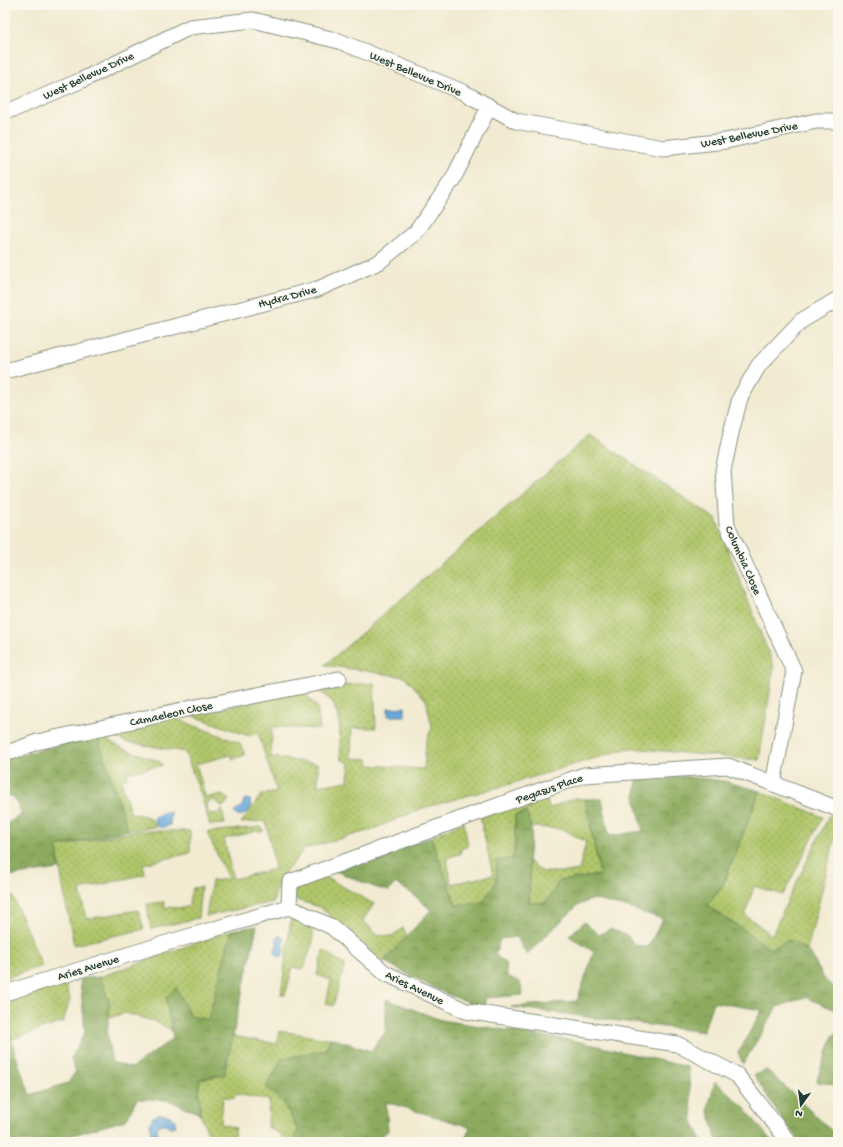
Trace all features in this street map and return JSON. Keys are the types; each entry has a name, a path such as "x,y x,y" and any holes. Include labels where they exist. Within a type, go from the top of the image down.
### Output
{"street":[{"name":"West Bellevue Drive","path":"5,110 14,109 82,80 190,27 253,20 339,40 463,92 516,121 663,148 726,141 816,121 838,121"},
{"name":"Hydra Drive","path":"5,371 318,289 379,262 416,232 453,179 489,107"},
{"name":"Columbia Close","path":"773,784 794,671 727,525 723,471 730,433 740,398 759,365 801,321 838,300"},
{"name":"Camaeleon Close","path":"5,754 44,740 191,708 338,679"},
{"name":"Pegasus Place","path":"289,907 290,882 473,814 584,775 728,766 838,809"},
{"name":"Aries Avenue","path":"5,992 289,907 332,927 385,973 466,1011 678,1044 737,1074 789,1142"}],"green space":[{"path":"590,435 716,519 774,667 759,760 629,748 510,784 423,808 371,830 304,849 280,879 273,902 206,916 212,881 228,879 207,832 261,827 264,831 257,831 224,839 233,879 275,869 266,821 241,823 261,795 277,792 258,733 249,736 191,715 303,691 317,707 320,729 272,727 271,757 318,764 318,786 348,781 349,763 341,759 339,719 332,701 314,687 374,683 376,728 352,728 351,758 368,759 369,765 424,769 426,742 432,727 426,700 405,677 325,665"},
{"path":"172,717 240,743 245,755 233,759 231,755 196,764 206,798 221,794 229,800 223,807 214,800 210,801 206,806 208,812 212,814 219,813 222,809 225,824 210,825 185,752 126,742 115,737 113,729"},
{"path":"97,735 124,749 159,761 163,765 126,773 127,777 121,780 130,813 143,815 149,818 156,827 128,830"},
{"path":"97,735 128,830 57,847 59,869 10,876 5,872 5,825 22,814 13,796 5,796 5,759"},
{"path":"681,776 724,781 760,791 722,887 707,905 770,949 790,940 811,954 824,979 838,992 838,1011 805,997 777,1007 743,1064 738,1053 762,1010 713,1002 703,1032 511,1007 577,1001 594,952 569,936 584,922 599,935 610,929 628,936 635,945 648,947 663,919 629,908 593,899 578,905 527,954 516,937 500,939 495,955 505,962 507,976 520,982 523,995 485,998 485,1007 459,999 384,961 431,910 411,893 395,883 389,891 374,887 336,871 431,837 456,905 483,902 496,882 497,861 513,858 515,842 515,815 526,812 532,832 528,861 530,872 529,903 547,902 559,881 600,875 585,799 602,799 609,836 643,831 635,797 637,780"},
{"path":"760,791 823,817 783,895 754,886 745,915 772,935 829,816 838,817 838,825 807,951 790,940 770,949 707,905 722,887"},
{"path":"545,796 550,808 575,798 585,799 600,875 559,881 547,902 529,904 530,872 528,861 543,872 567,872 579,870 586,842 563,829 531,827 526,812 515,815 515,842 513,858 497,861 496,882 483,902 456,905 431,837 464,822 468,847 462,848 460,854 447,858 451,884 493,875 480,817"},
{"path":"135,831 190,831 190,853 143,864 145,874 80,890 86,919 138,910 144,929 74,945 57,847"},
{"path":"322,875 374,904 363,920 377,935 392,936 403,928 407,936 384,961 381,961 320,907 293,899 297,885"},
{"path":"5,878 42,966 5,978"},
{"path":"201,887 198,918 151,929 147,904 164,902 165,907 183,908 189,906 193,888"},
{"path":"291,919 305,921 313,932 313,942 303,970 293,967 285,995 281,995"},
{"path":"257,926 224,1075 199,1079 200,1114 168,1100 137,1099 126,1120 55,1140 55,1142 5,1142 5,1026 9,1027 16,1056 30,1095 68,1083 76,1071 71,1059 85,1032 80,979 100,977 110,1004 107,1034 112,1062 132,1068 173,1038 166,998 176,987 190,1016 208,1020 232,930"},
{"path":"232,930 208,1020 190,1016 166,998 172,1030 154,1021 125,1013 108,1018 110,1004 100,977"},
{"path":"323,950 345,965 333,1006 326,1004 331,980 317,975"},
{"path":"65,981 70,1000 63,1022 12,1039 9,1027 5,1026 5,1004"},
{"path":"386,999 441,1020 576,1041 688,1067 693,1122 703,1142 464,1142 470,1127 386,1102 388,1131 373,1142 294,1142 298,1130 284,1103 266,1087 282,1059 325,1050 331,1038 371,1051 386,1031"},
{"path":"280,1031 321,1038 331,1038 325,1050 283,1059 284,1103 298,1130 294,1142 284,1142 282,1135 268,1127 269,1100 236,1094 234,1098 223,1097 221,1124 236,1128 232,1142 212,1142 200,1114 199,1079 224,1075 233,1036 277,1044"},
{"path":"838,1031 838,1088 835,1084 816,1082 833,1036"},
{"path":"767,1070 836,1135 838,1133 838,1142 801,1142 784,1122 754,1075"},
{"path":"715,1081 744,1107 772,1142 717,1142 708,1108"}],"water":[{"path":"405,707 405,716 388,716 388,708"},
{"path":"245,799 250,800 250,809 243,815 237,816 234,812 242,806"},
{"path":"165,812 170,812 171,814 170,825 161,828 157,826 154,817"},
{"path":"280,935 284,940 283,954 281,957 275,955 274,952 277,945 277,937"},
{"path":"160,1114 169,1115 175,1120 176,1126 170,1127 166,1124 160,1124 157,1128 158,1135 151,1135 150,1124 153,1117"}]}
